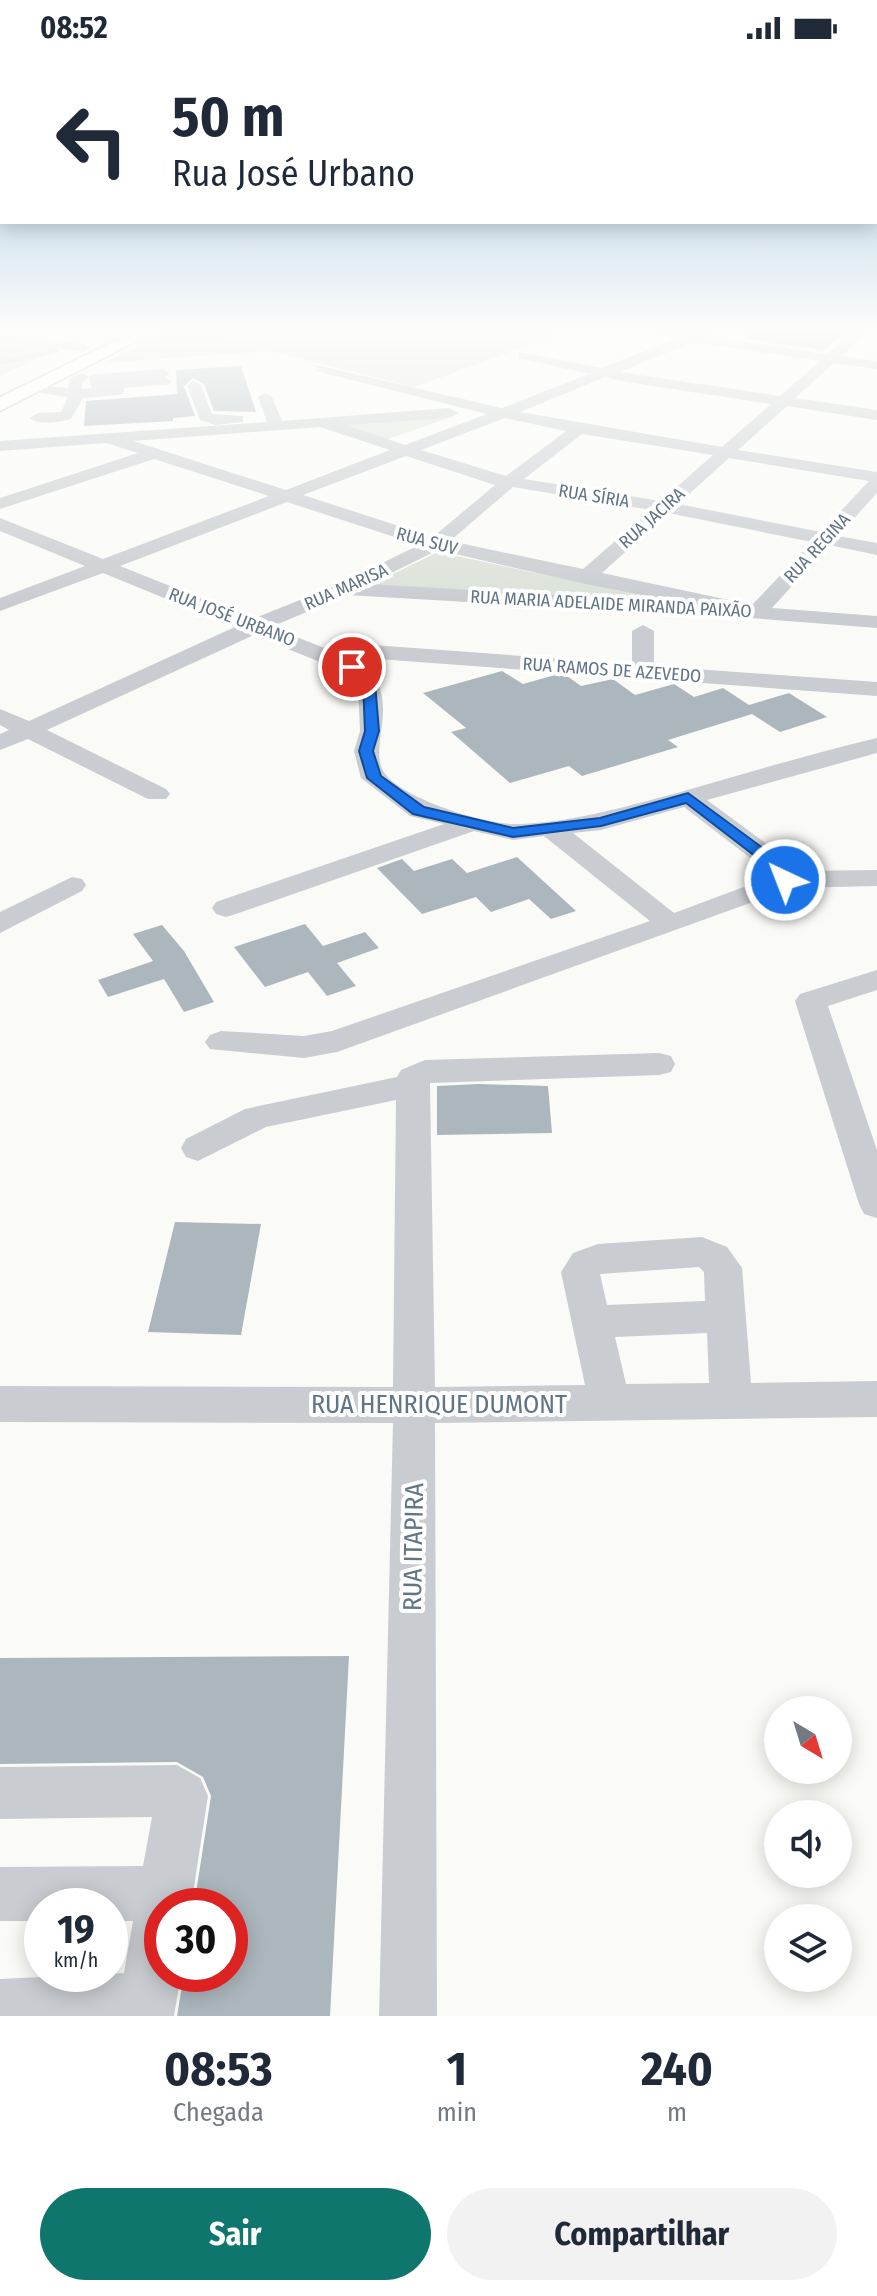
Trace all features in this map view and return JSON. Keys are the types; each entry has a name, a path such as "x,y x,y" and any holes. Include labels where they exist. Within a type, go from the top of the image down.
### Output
{"street":[{"path":"0,504 230,429 267,421"},
{"name":"RUA SÍRIA","path":"318,421 400,451 509,482 665,507 877,549"},
{"path":"0,605 480,421"},
{"path":"547,421 877,480"},
{"name":"RUA JACIRA","path":"585,578 758,421"},
{"path":"0,446 230,429"},
{"name":"RUA MARISA","path":"0,743 255,626 344,589 436,544 509,482 579,429"},
{"name":"RUA SUV","path":"107,438 436,544 757,612"},
{"name":"RUA REGINA","path":"757,612 877,480"},
{"name":"RUA JOSÉ URBANO","path":"0,524 99,567 255,626 352,667"},
{"name":"RUA MARIA ADELAIDE MIRANDA PAIXÃO","path":"344,589 757,612 877,622"},
{"path":"643,631 643,672"},
{"name":"RUA RAMOS DE AZEVEDO","path":"352,667 373,652 877,689"},
{"path":"352,667 369,683 372,731 366,751 374,778 419,810 468,824 513,832 601,822 688,798 875,731"},
{"path":"0,716 157,794"},
{"path":"688,798 785,871 785,880"},
{"path":"226,908 468,824"},
{"path":"550,828 671,924"},
{"path":"221,1042 304,1047 337,1041 775,887 785,880 877,878"},
{"path":"0,924 72,885"},
{"path":"877,980 811,1001 877,1204"},
{"path":"198,1148 257,1117 413,1082 425,1071 659,1064"},
{"name":"RUA ITAPIRA","path":"408,2016 414,1405 413,1082"},
{"path":"609,1402 580,1272 586,1263 598,1259 702,1252 714,1257 723,1268 731,1400"},
{"path":"592,1322 725,1316"},
{"name":"RUA HENRIQUE DUMONT","path":"0,1404 414,1405 877,1399"},
{"path":"0,1793 177,1791 182,1796 164,1888"},
{"path":"0,1894 144,1893"},
{"path":"0,2008 146,2009"}],"shaded area":[{"path":"386,421 438,421 385,440 341,424"},
{"path":"438,552 695,607 364,588"}],"building":[{"path":"84,421 165,421 84,426"},
{"path":"502,671 523,684 555,675 567,676 581,686 613,679 635,695 674,684 694,697 723,688 749,705 789,693 827,717 780,732 752,714 668,740 678,747 582,776 569,766 510,783 451,732 466,728 423,693"},
{"path":"517,857 576,911 551,919 529,899 491,912 476,897 422,914 377,868 402,859 414,871 452,859 467,873"},
{"path":"305,924 323,946 365,932 379,948 337,963 356,986 327,996 308,972 265,987 234,947"},
{"path":"162,925 184,951 214,1002 184,1012 164,979 108,997 98,980 153,961 133,934"},
{"path":"437,1086 548,1086 552,1133 437,1135"},
{"path":"175,1222 261,1224 241,1335 148,1332"},
{"path":"349,1656 330,2016 177,2016 181,1992 248,1992 248,1888 197,1888 211,1796 203,1777 177,1762 0,1764 0,1658"}],"route":[{"path":"352,667 369,683 372,731 366,751 374,778 419,810 468,824 513,832 601,822 688,798 785,871 785,880"}]}
